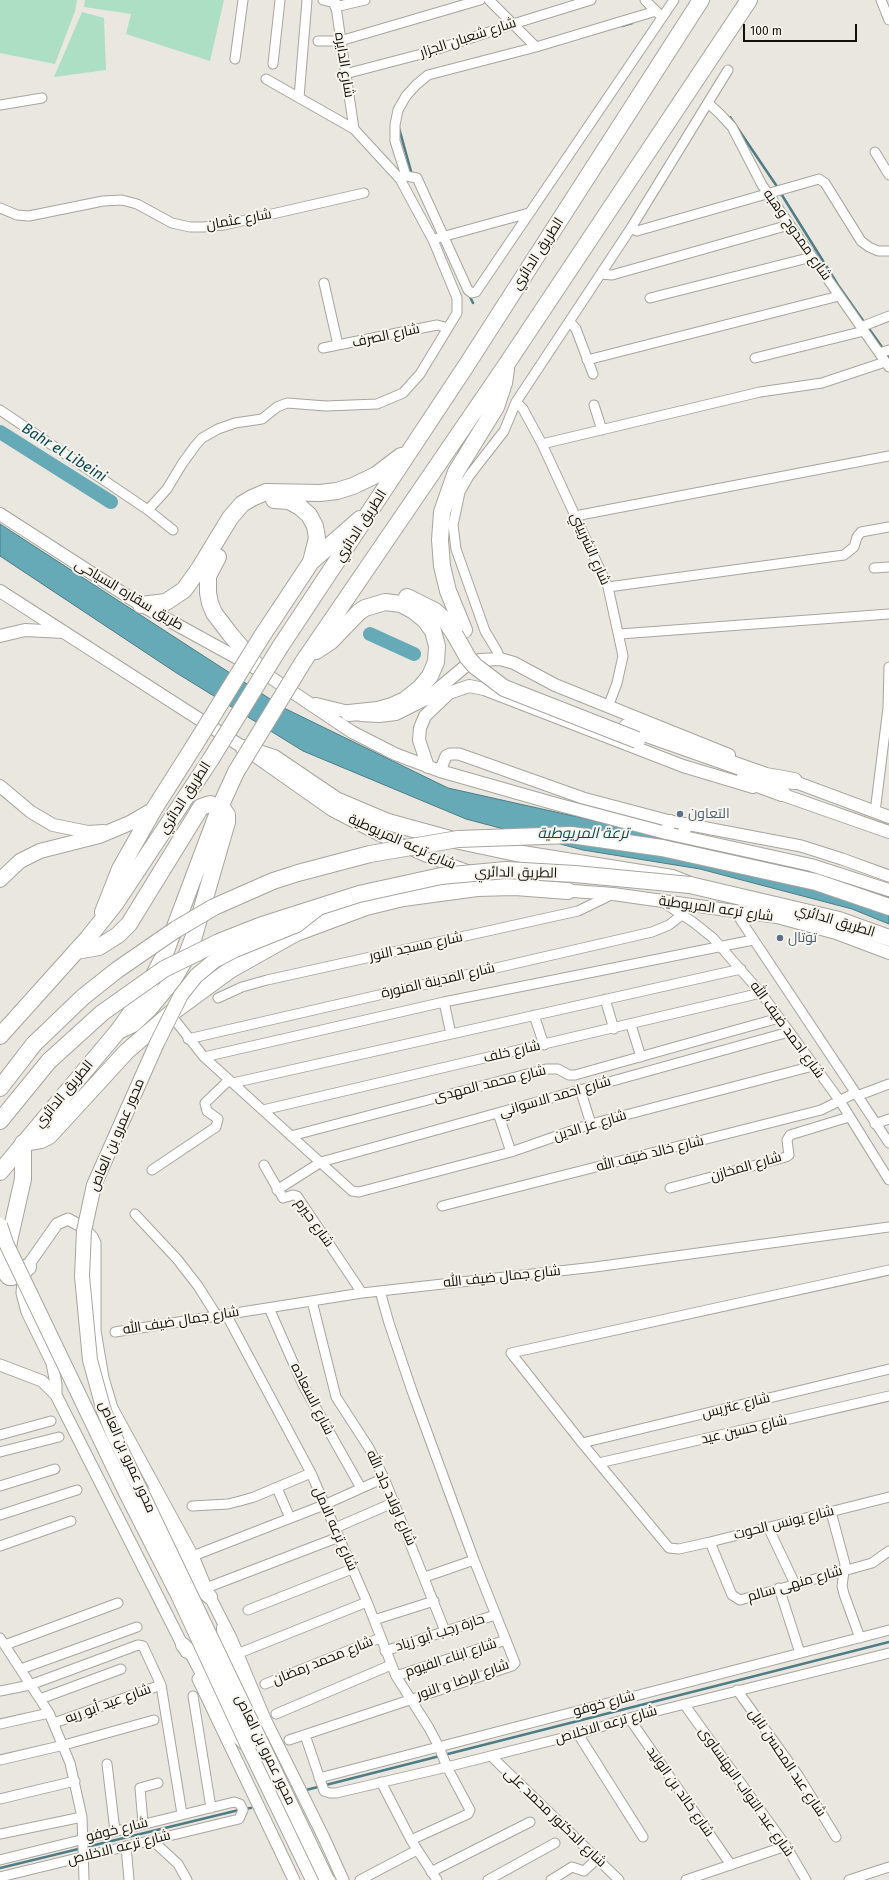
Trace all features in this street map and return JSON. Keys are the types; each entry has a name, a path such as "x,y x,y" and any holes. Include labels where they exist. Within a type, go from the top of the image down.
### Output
{"highway":[{"name":"الطريق الدائري","path":"0,1036 99,925 129,883 211,759 280,647 417,441 701,0"},
{"name":"الطريق الدائري","path":"0,1172 118,1031 143,996 164,956 220,806 236,772 306,659 506,365 749,0"},
{"path":"506,365 504,383 496,407 456,472 442,512 440,540 442,566 465,654 475,666 504,688 637,740 782,793"},
{"path":"141,605 166,602 184,590 199,569 230,518 242,504 252,498 266,492 320,493 354,486 376,475 389,466 417,441"},
{"path":"261,671 214,613 207,585 212,567 244,516 253,507 264,501 276,499 289,501 300,507 309,515 315,526 317,538 311,562"},
{"path":"99,925 116,876 154,809 262,636 311,562 337,537 370,511"},
{"path":"306,659 331,641 354,616 375,601 386,596 406,597 429,607 440,615 472,645 485,662 505,678 627,727 766,776 794,781"},
{"path":"349,713 378,710 398,703 409,697 423,685 430,676 437,654 438,646 433,631 425,620 414,611 393,602 385,602 365,608"},
{"path":"244,748 274,758 325,793 370,816 450,839 516,853 658,875 682,880 690,885"},
{"path":"76,952 99,947 112,940 124,930 201,807 207,804 220,806"},
{"path":"0,1088 34,1044 83,997 117,970 175,930 214,907 272,881 329,864 401,848 458,839 490,837 571,835 594,837 662,848 776,872 816,882 889,907"},
{"name":"الطريق الدائري","path":"0,1121 49,1061 102,1013 164,970 226,940 265,924 321,905 419,880 494,871 575,874 690,885 839,920 889,938"},
{"path":"28,1267 12,1277 9,1277 5,1272 9,1241 23,1179 23,1143 41,1140 49,1136 127,1051 170,1014 230,970 262,950 296,933 366,907 440,891 477,888 515,887 568,891"}],"main road":[{"name":"طريق سقاره السياحى","path":"0,514 141,605 261,671"},
{"path":"0,590 65,633"},
{"path":"0,636 25,630 65,633"},
{"name":"شارع ترعه المريوطية","path":"65,633 244,748 316,800 358,824 405,847 457,868 484,876 568,891 613,894 662,902 734,910 800,923 836,933 889,953"},
{"path":"306,701 349,713 379,716 404,711 436,692 468,664 487,659 500,659 514,663 556,685 608,707 889,817"},
{"path":"484,689 483,676 486,668 492,662 500,659"},
{"path":"261,671 366,740 395,754 428,767 666,833 811,864 889,890"},
{"path":"428,767 420,746 419,734 422,722 429,710 443,697 455,689 470,686 484,689 700,772 751,787 782,793 889,832"},
{"path":"0,786 31,812 54,825 88,832 120,827"},
{"path":"0,880 20,862 40,851 98,836 120,827 154,809"},
{"path":"666,833 670,821"},
{"path":"683,836 686,824"},
{"name":"محور عمرو بن العاص","path":"313,1880 254,1744 104,1411 94,1378 87,1343 84,1302 83,1248 86,1213 94,1185 157,1043 175,1005 188,985 205,968 224,955 297,925 321,905"},
{"name":"محور عمرو بن العاص","path":"0,1225 6,1243 126,1493 254,1744 327,1880"},
{"path":"140,1489 157,1507 198,1586 208,1592"},
{"path":"183,1645 193,1655 229,1723 238,1736 254,1744 261,1728 225,1640 224,1628"}],"street":[{"path":"235,59 243,0"},
{"path":"273,64 280,0"},
{"path":"299,98 307,0"},
{"path":"323,0 335,3 365,0"},
{"path":"318,42 340,41 480,0"},
{"path":"489,0 536,47"},
{"name":"شارع شعبان الجزار","path":"345,74 429,52 591,0"},
{"path":"645,0 659,14"},
{"path":"266,79 354,130 403,178 417,178 468,290 474,293 529,213 659,14 674,0"},
{"path":"881,0 889,20"},
{"name":"شارع الدايره","path":"335,3 354,130"},
{"path":"148,510 167,489 188,455 210,433 226,425 262,419 277,406 287,403 326,406 377,404 394,398 416,381 457,313 458,303 433,240 403,178 395,141 395,125 398,110 406,96 416,84 428,75 659,14"},
{"path":"500,659 485,631 456,549 453,525 457,502 464,483 504,431 516,402 601,274 728,70"},
{"path":"0,105 42,98"},
{"name":"شارع ممدوح وهبه","path":"708,103 732,127 750,164 772,194 789,225 839,296 885,351 887,364"},
{"path":"875,152 889,175"},
{"path":"630,228 640,230 772,194 812,180 823,181 861,241 869,247 889,251"},
{"name":"شارع عثمان","path":"0,208 17,215 29,216 103,201 122,200 137,204 172,223 190,227 203,227 224,225 364,193"},
{"path":"433,240 529,213"},
{"path":"601,274 612,275 789,225"},
{"path":"650,298 812,257"},
{"path":"324,283 338,345"},
{"path":"587,360 839,296"},
{"path":"755,358 865,327 889,316"},
{"path":"570,322 576,329 592,374"},
{"name":"شارع الصرف","path":"323,348 437,325 448,328"},
{"path":"542,444 760,392 822,383 887,364"},
{"name":"شارع الشربيني","path":"516,402 523,409 542,444 608,587 620,634 623,656 621,669 608,707"},
{"path":"594,405 602,430"},
{"path":"0,410 148,510 173,530"},
{"path":"575,516 889,456"},
{"path":"608,587 844,555 854,546 857,537 861,532 889,527"},
{"path":"874,568 889,567"},
{"path":"620,634 889,614"},
{"path":"875,812 888,708 889,668"},
{"path":"440,771 446,756 450,754 459,754 583,798 670,821 800,846 842,858 889,876"},
{"name":"شارع مسجد النور","path":"218,998 242,987 267,980 578,911 613,894"},
{"name":"شارع احمد ضيف الله","path":"662,902 683,914 722,946 761,993 840,1101 889,1180"},
{"name":"شارع احمد ضيف الله","path":"734,910 889,1143"},
{"name":"شارع المدينة المنورة","path":"188,1039 652,932 669,925 683,914"},
{"path":"204,1057 444,1002 753,940"},
{"path":"152,1170 216,1127 218,1121 208,1111 206,1103 231,1082 740,969"},
{"name":"شارع خلف","path":"263,1110 631,1025 761,993"},
{"path":"605,999 614,1028"},
{"path":"444,1002 451,1034"},
{"path":"170,1014 188,1039 204,1057 321,1162"},
{"path":"534,1015 544,1045"},
{"name":"شارع محمد المهدى","path":"291,1136 546,1070 558,1069 569,1075 575,1076 779,1018"},
{"path":"631,1025 641,1057"},
{"name":"شارع احمد الاسواني","path":"277,1190 321,1162 789,1032"},
{"name":"شارع عز الدين","path":"321,1162 352,1190 368,1191 511,1152 591,1124 813,1066"},
{"name":"شارع خالد ضيف الله","path":"442,1206 821,1110 856,1094 889,1084"},
{"path":"580,1089 591,1124"},
{"path":"498,1113 511,1152"},
{"name":"شارع المخازن","path":"670,1188 786,1157 789,1155 788,1140 790,1135 849,1117"},
{"path":"875,1124 889,1119"},
{"name":"شارع حيرم","path":"264,1165 277,1190 284,1199 293,1195 296,1196 362,1293"},
{"name":"شارع ترعه الامل","path":"135,1214 161,1240 221,1315 311,1473 367,1602 396,1676 424,1718 439,1747 446,1767 470,1812 411,1840"},
{"path":"56,1395 56,1379 52,1363 27,1312 23,1300 23,1280 28,1267 57,1224 62,1220 71,1219 84,1228 92,1237 96,1250 95,1330 100,1365 107,1395 120,1427 194,1556 208,1592 224,1628 238,1654 265,1719 324,1838 343,1880"},
{"name":"شارع جمال ضيف الله","path":"115,1332 362,1293 595,1267 889,1227"},
{"path":"599,1463 511,1353 889,1270"},
{"path":"380,1291 400,1359 474,1560 506,1640"},
{"name":"شارع اولاد جاد الله","path":"312,1301 336,1397 369,1448 384,1478 445,1631"},
{"name":"شارع السعاده","path":"269,1308 303,1385 361,1488"},
{"path":"0,1364 42,1381 56,1395 183,1645 294,1880"},
{"name":"شارع عتريس","path":"582,1443 889,1369"},
{"name":"شارع حسين عيد","path":"599,1463 889,1396"},
{"path":"0,1435 51,1421"},
{"path":"0,1452 58,1438"},
{"name":"شارع يونس الحوت","path":"599,1463 665,1544 670,1548 679,1549 710,1542 889,1497"},
{"path":"0,1486 55,1469"},
{"path":"192,1506 228,1504 254,1498 311,1473"},
{"path":"194,1556 324,1505 384,1478"},
{"path":"277,1488 290,1518"},
{"path":"0,1515 77,1490"},
{"path":"334,1528 394,1502"},
{"path":"831,1512 844,1558 845,1570 842,1586 860,1638"},
{"path":"0,1546 71,1521"},
{"path":"768,1527 795,1584"},
{"path":"208,1592 339,1537"},
{"name":"شارع منهى سالم","path":"710,1542 735,1598 745,1599 872,1563 889,1551"},
{"path":"425,1578 474,1560"},
{"path":"248,1610 352,1569"},
{"path":"780,1588 800,1653"},
{"path":"374,1620 434,1601"},
{"path":"238,1654 367,1602"},
{"path":"84,1880 82,1817 75,1781 64,1745 49,1713 21,1669 3,1647 118,1603"},
{"name":"حارة رجب أبو زياد","path":"385,1651 495,1615"},
{"path":"21,1669 137,1627"},
{"name":"شارع خوفو","path":"319,1778 889,1630"},
{"name":"شارع محمد رمضان","path":"265,1684 380,1638"},
{"name":"شارع الرضا و النور","path":"289,1740 410,1698 512,1666 515,1660 506,1640"},
{"name":"شارع ابناء الفيوم","path":"396,1676 506,1640"},
{"path":"0,1691 30,1684 138,1645 144,1648 161,1685 182,1814"},
{"name":"شارع ترعه الاخلاص","path":"319,1778 324,1791 336,1793 578,1734 629,1718 889,1653"},
{"path":"276,1714 391,1665"},
{"path":"40,1699 121,1670"},
{"name":"شارع عيد أبو ريه","path":"54,1723 161,1685"},
{"name":"شارع عبد المحسن نايل","path":"737,1690 798,1775 836,1837"},
{"path":"194,1696 211,1808"},
{"name":"شارع عبد التواب البهنساوى","path":"684,1704 786,1846 806,1880"},
{"path":"0,1724 49,1713"},
{"name":"شارع خالد بن الوليد","path":"629,1718 731,1865"},
{"path":"0,1760 64,1745 154,1720"},
{"path":"578,1734 643,1837"},
{"path":"305,1735 319,1778"},
{"name":"شارع الدكتور محمد على","path":"491,1756 619,1880"},
{"path":"108,1764 115,1831"},
{"path":"0,1799 75,1781"},
{"path":"381,1782 411,1840 434,1876 530,1822"},
{"path":"143,1823 140,1788 158,1783"},
{"name":"شارع خوفو","path":"0,1860 143,1823 234,1802 240,1804 243,1810 239,1819"},
{"path":"0,1834 82,1817"},
{"name":"شارع ترعه الاخلاص","path":"0,1877 10,1877 126,1846 239,1819"},
{"path":"152,1840 178,1864 187,1880"},
{"path":"488,1880 556,1843"},
{"path":"126,1846 129,1880"},
{"path":"686,1880 786,1846"},
{"path":"360,1880 417,1850"},
{"path":"555,1879 572,1867 584,1871 597,1859"},
{"path":"849,1880 889,1867"}],"green space":[{"path":"0,0 77,0 75,11 55,64 0,53"},
{"path":"85,0 224,0 210,61 126,34 131,14 84,7"},
{"path":"82,12 104,18 106,70 54,77"}],"water":[{"name":"ترعة المريوطية","path":"0,524 284,708 448,788 824,872 889,891 889,924 852,909 700,869 583,850 466,819 303,751 175,672 0,556"}],"waterway":[{"path":"622,26 632,23"},
{"path":"730,117 778,188"},
{"path":"399,128 412,175"},
{"path":"780,192 838,285 864,322"},
{"path":"469,295 473,303"},
{"path":"867,326 889,357"},
{"name":"Bahr el Libeini","path":"0,432 111,502"},
{"name":"Bahr el Libeini","path":"370,634 414,654"},
{"path":"306,1790 889,1642"},
{"path":"244,1809 251,1808"},
{"path":"0,1868 239,1810"}],"place":[{"name":"التعاون","path":"680,814"},
{"name":"توتال","path":"780,938"}]}
